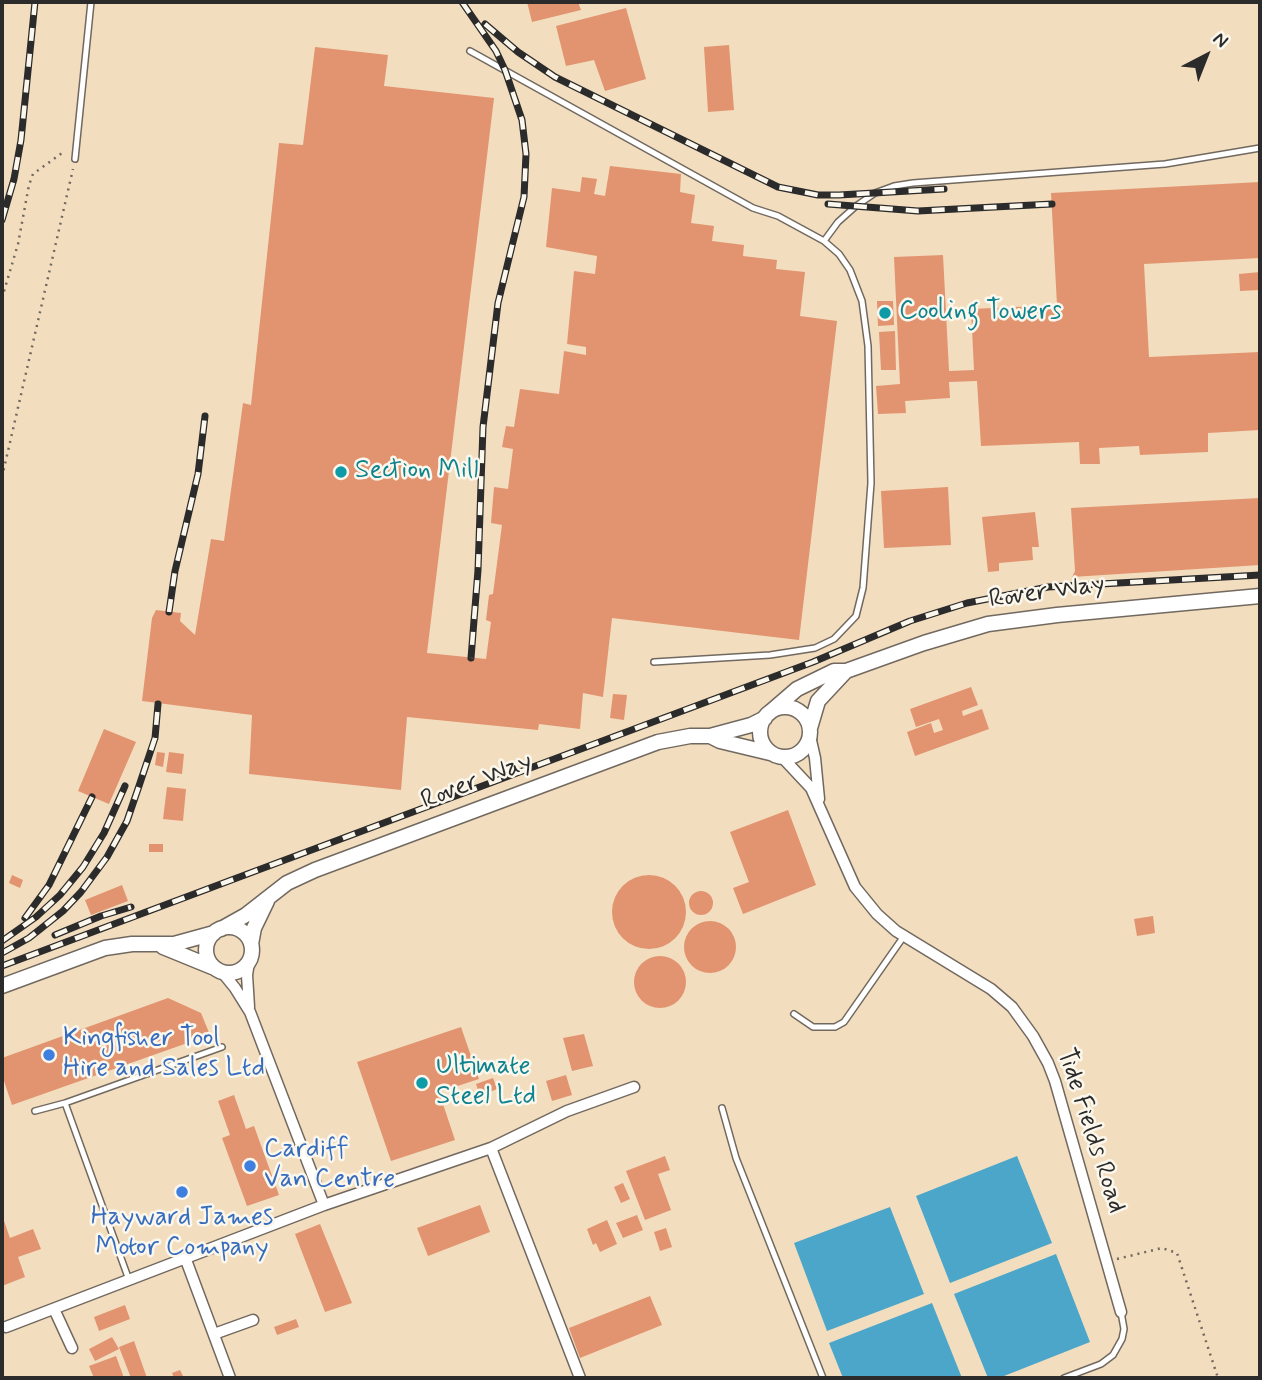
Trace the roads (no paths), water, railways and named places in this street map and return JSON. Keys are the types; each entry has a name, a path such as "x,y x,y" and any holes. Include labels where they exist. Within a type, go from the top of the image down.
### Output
{"street":[{"name":"Rover Way","path":"2,986 105,948 190,941 217,931 241,919 287,883 315,870 625,753 676,738 710,736 751,725 810,681 924,643 989,624 1069,613 1260,596"},
{"name":"Rover Way","path":"810,732 818,701 846,671"},
{"path":"782,708 797,710 808,721 810,732 803,750 797,755 776,755 761,739 761,726 766,716 782,708"},
{"name":"Tide Fields Road","path":"810,732 820,805"},
{"name":"Rover Way","path":"710,736 776,755"},
{"name":"Tide Fields Road","path":"776,755 811,788 855,887 877,914 904,936 991,989 1012,1007 1033,1036 1055,1081 1121,1311"},
{"name":"Rover Way","path":"251,944 254,928 270,897"},
{"path":"250,1012 247,978 251,944 236,928 217,931 206,944 210,964 230,980 250,1012 324,1205"},
{"name":"Rover Way","path":"159,945 219,971"},
{"path":"219,971 235,973 249,962"},
{"path":"6,1327 324,1205 491,1148 567,1111 634,1087"},
{"path":"491,1148 580,1378"},
{"path":"186,1260 230,1378"},
{"path":"54,1309 72,1348"},
{"path":"214,1334 253,1320"}],"lane":[{"path":"75,159 91,2"},
{"path":"470,51 743,203 778,216 824,241 839,254 855,281 862,301 867,331 871,483 859,611 839,634 828,643 815,648 770,655 654,662"},
{"path":"824,241 838,222 856,206 875,193 894,186 1139,166 1214,157 1260,148"},
{"path":"794,1014 813,1027 835,1027 844,1022 904,936"},
{"path":"35,1111 65,1103 222,1047"},
{"path":"65,1103 129,1280"},
{"path":"722,1108 736,1158 823,1378"},
{"path":"1064,1378 1101,1364 1113,1355 1124,1329 1121,1311"}],"water":[{"path":"1017,1156 1052,1243 950,1283 916,1196"},
{"path":"890,1207 924,1294 827,1331 794,1243"},
{"path":"1056,1254 1090,1342 999,1378 988,1378 954,1294"},
{"path":"932,1303 962,1378 843,1378 829,1343"}],"railway":[{"path":"2,220 14,179 21,140 35,2"},
{"path":"462,2 496,51 505,70 522,120 526,154 524,197 498,303 483,427 478,570 471,658"},
{"path":"485,24 518,52 555,77 778,187 818,195 944,189"},
{"path":"828,204 918,211 1052,204"},
{"path":"169,612 175,571 198,474 205,416"},
{"path":"2,966 813,662 910,621 967,603 1048,587 1260,575"},
{"path":"2,953 29,938 63,911 107,857 127,821 139,786 155,738 158,704"},
{"path":"2,941 36,917 60,895 83,867 104,833 125,786"},
{"path":"25,918 49,885 92,797"},
{"path":"55,935 131,907"}],"place":[{"name":"Cooling Towers","path":"885,313"},
{"name":"Section Mill","path":"341,472"},
{"name":"Kingfisher Tool Hire and Sales Ltd","path":"49,1055"},
{"name":"Ultimate Steel Ltd","path":"422,1083"},
{"name":"Cardiff Van Centre","path":"250,1166"},
{"name":"Hayward James Motor Company","path":"182,1192"}]}
